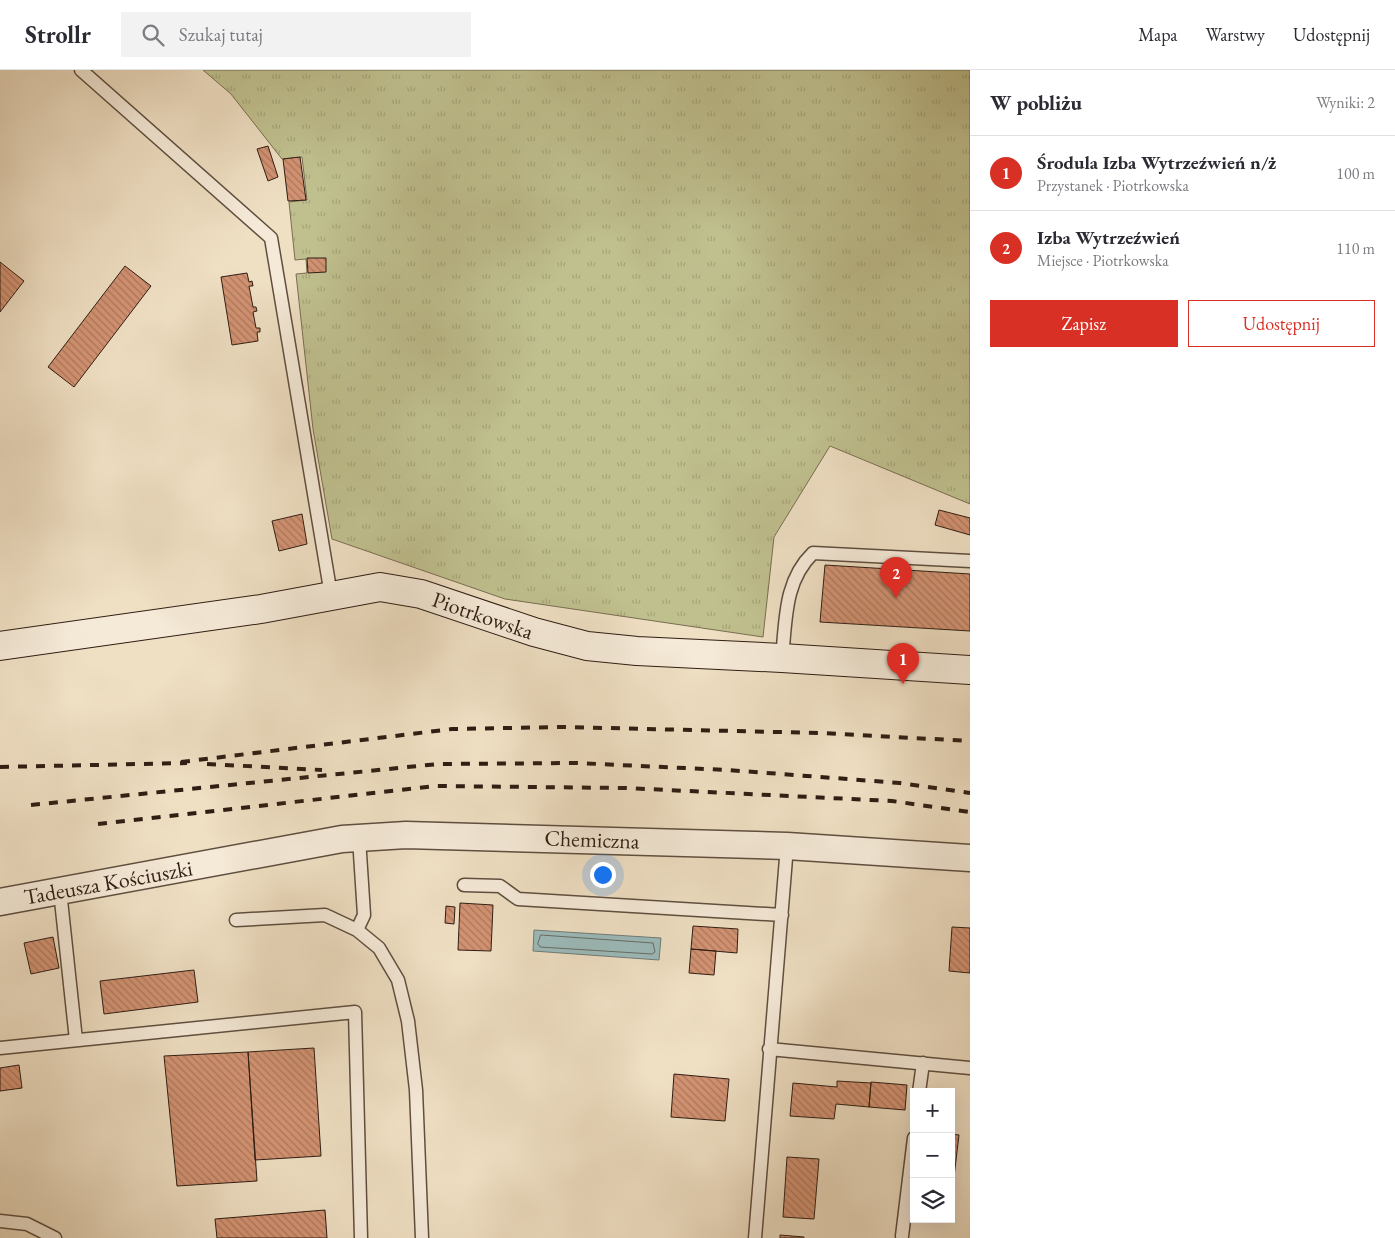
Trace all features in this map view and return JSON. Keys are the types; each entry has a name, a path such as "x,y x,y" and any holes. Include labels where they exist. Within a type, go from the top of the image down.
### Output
{"street":[{"name":"Piotrkowska","path":"0,646 261,609 331,594 380,587 421,594 534,632 587,646 637,651 970,670"},
{"name":"Chemiczna","path":"215,862 342,839 406,835 787,846 970,858"},
{"name":"Tadeusza Kościuszki","path":"0,902 215,862"}],"lane":[{"path":"81,70 272,238 331,594"},
{"path":"782,658 790,586 800,565 812,553 970,562"},
{"path":"357,930 364,915 359,864 359,838"},
{"path":"755,1238 787,846"},
{"path":"464,884 500,886 518,899 782,915"},
{"path":"60,891 76,1040"},
{"path":"236,920 325,915 357,930 379,948 398,980 408,1021 416,1090 422,1238"},
{"path":"0,1048 355,1012 361,1238"},
{"path":"769,1050 970,1068"},
{"path":"920,1088 923,1063"},
{"path":"905,1238 910,1178"},
{"path":"0,1221 27,1224 55,1238"}],"green space":[{"path":"203,70 970,70 970,504 830,446 774,537 763,637 505,599 332,539 313,429 296,274 307,273 306,259 295,260 289,202 307,200 302,157 282,159 231,94"}],"water":[{"path":"534,930 661,938 659,960 533,951"}],"building":[{"path":"268,146 278,177 268,181 257,149"},
{"path":"300,157 306,200 288,201 283,159"},
{"path":"307,258 326,258 326,272 308,273"},
{"path":"0,262 24,281 0,312"},
{"path":"125,266 151,286 74,387 48,367"},
{"path":"247,273 249,282 252,281 253,286 249,286 253,307 256,307 257,311 253,312 256,328 260,328 260,332 257,332 258,341 232,345 221,277"},
{"path":"939,510 970,518 970,535 935,525"},
{"path":"302,514 307,544 279,551 272,521"},
{"path":"825,565 970,574 970,631 820,622"},
{"path":"460,903 493,905 491,951 458,950"},
{"path":"446,906 455,907 454,924 445,923"},
{"path":"693,926 738,929 737,953 691,949"},
{"path":"952,927 970,928 970,973 949,971"},
{"path":"53,937 59,968 31,974 24,943"},
{"path":"691,949 716,951 714,975 689,973"},
{"path":"194,970 198,1002 104,1014 100,981"},
{"path":"314,1048 321,1156 255,1160 248,1052"},
{"path":"248,1052 257,1181 177,1186 164,1056"},
{"path":"19,1065 22,1088 0,1091 0,1068"},
{"path":"674,1074 729,1079 725,1121 671,1117"},
{"path":"837,1081 871,1083 869,1107 836,1104 834,1119 790,1116 793,1083 837,1087"},
{"path":"871,1082 907,1085 905,1110 869,1107"},
{"path":"955,1134 959,1135 955,1168"},
{"path":"787,1157 819,1159 814,1219 783,1217"},
{"path":"325,1210 327,1238 217,1238 215,1219"},
{"path":"780,1235 804,1237 804,1238 780,1238"}],"railway":[{"path":"181,762 452,729 563,727 820,733 970,741"},
{"path":"0,767 187,763"},
{"path":"31,805 438,764 577,763 728,770 900,783 970,793"},
{"path":"207,764 322,770"},
{"path":"98,824 436,786 626,788 892,801 970,812"}],"place":[{"name":"Izba Wytrzeźwień","path":"896,598"},
{"name":"Środula Izba Wytrzeźwień n/ż","path":"903,684"}]}
